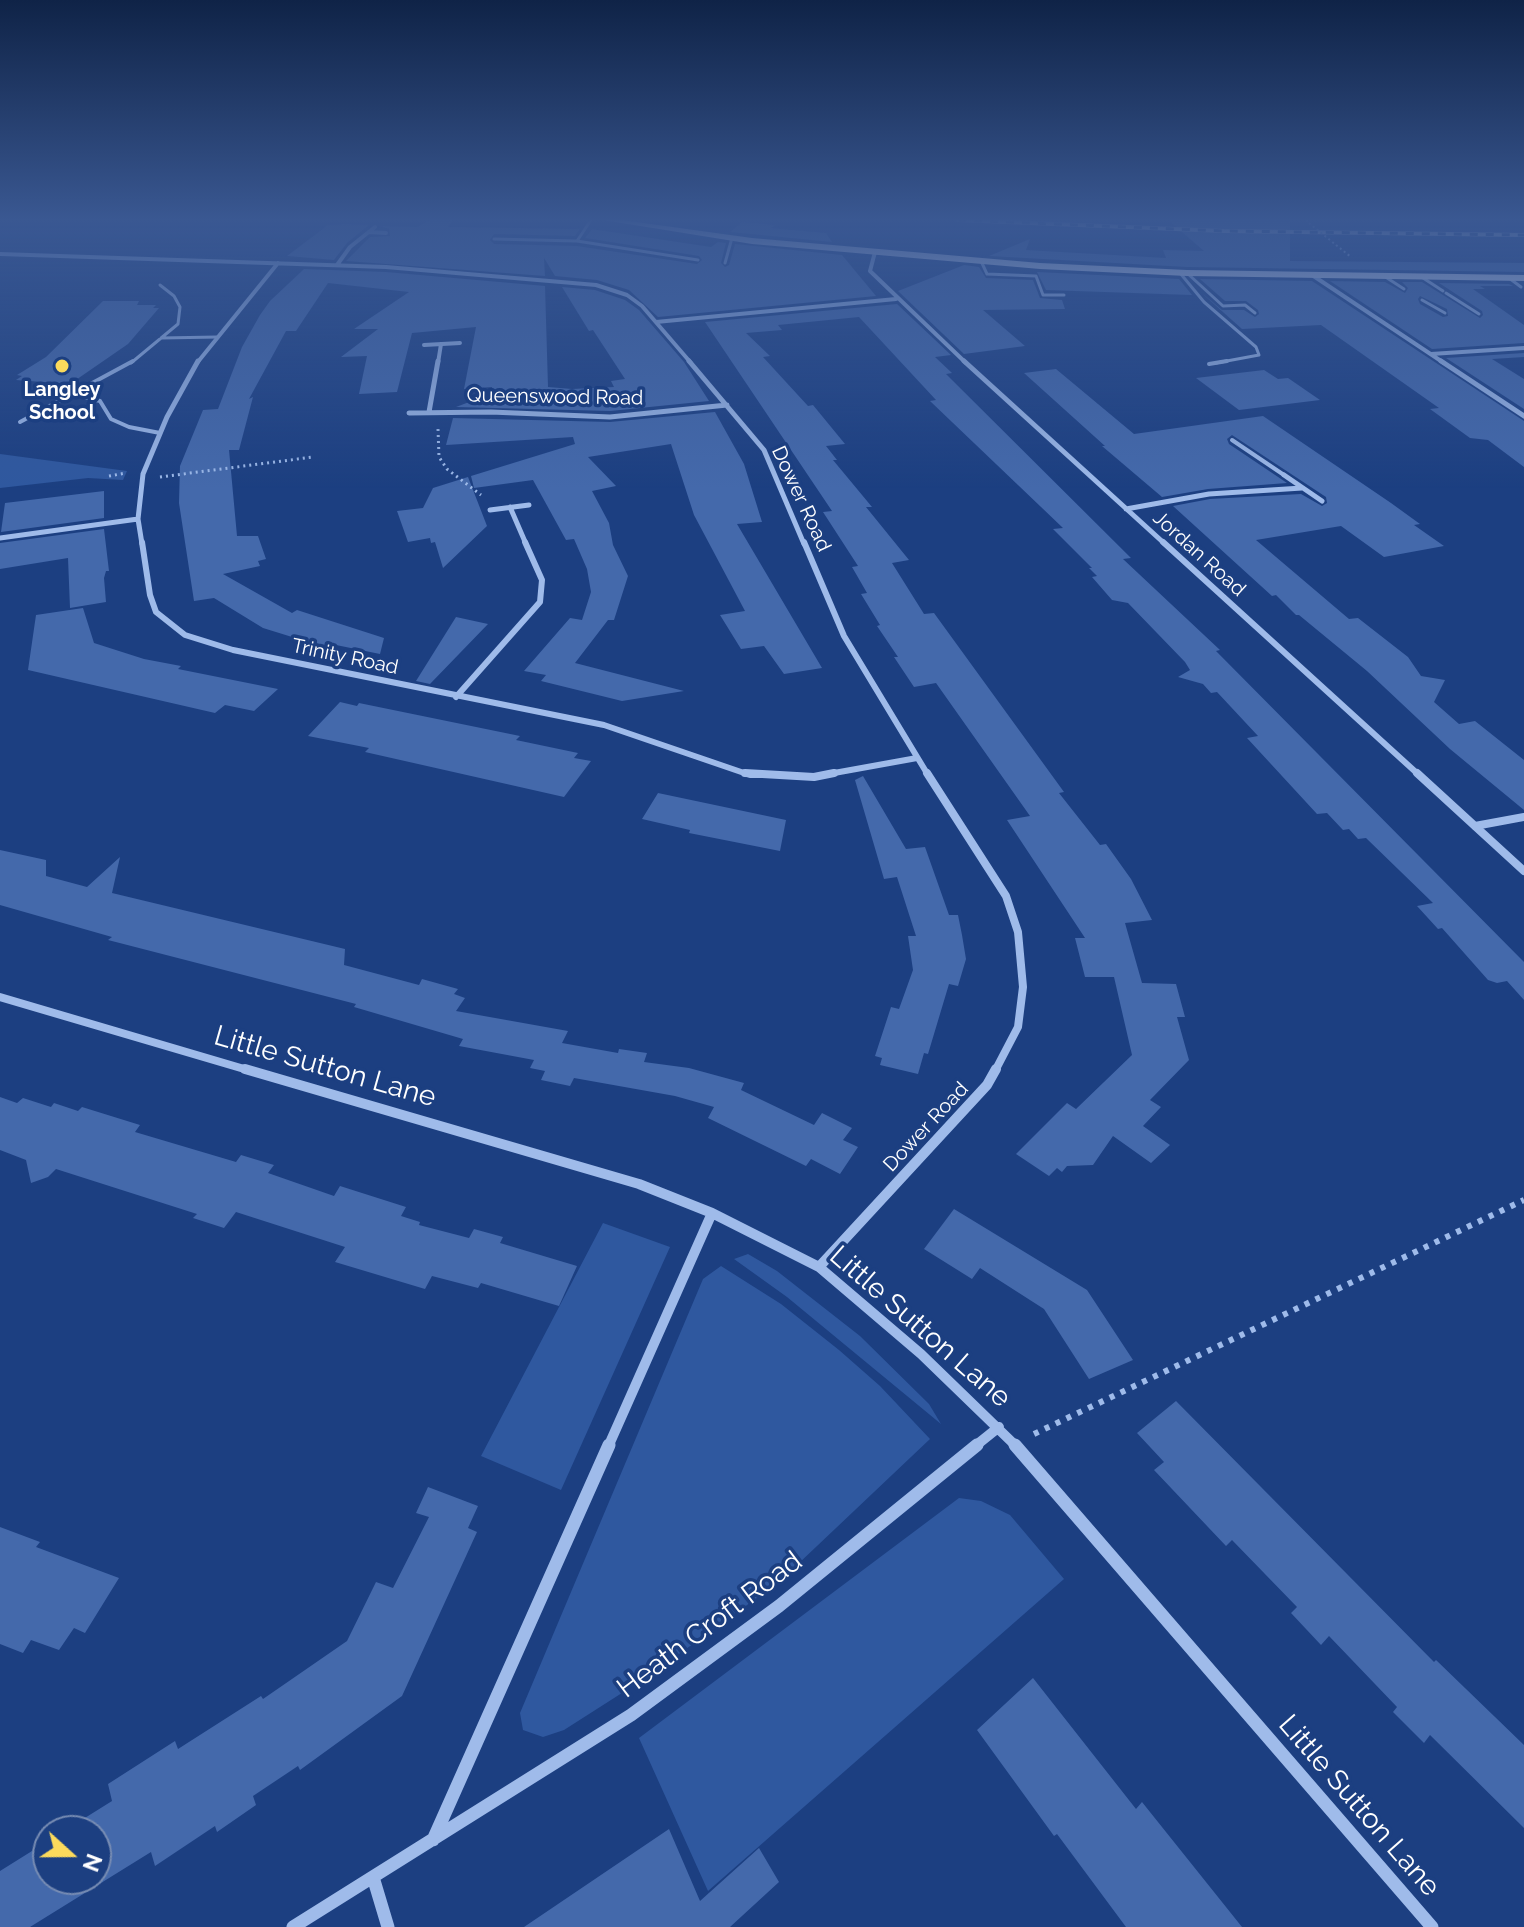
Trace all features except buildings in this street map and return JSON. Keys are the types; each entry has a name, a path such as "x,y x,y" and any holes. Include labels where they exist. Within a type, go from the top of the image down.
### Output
{"street":[{"name":"Trinity Road","path":"239,310 182,387 143,479 138,519 150,595 156,612 185,635 233,650 604,725 750,775 814,777 917,758"},
{"name":"Dower Road","path":"643,310 764,450 844,636 917,758 1006,896 1019,945 1023,987 1018,1027 987,1085 819,1267"},
{"path":"656,322 782,310"},
{"name":"Jordan Road","path":"908,310 1524,871"},
{"path":"1364,310 1524,416"},
{"path":"424,345 460,343"},
{"name":"Queenswood Road","path":"429,412 441,344"},
{"path":"1430,355 1524,348"},
{"name":"Queenswood Road","path":"409,413 610,417 727,405"},
{"path":"1284,475 1322,501"},
{"path":"1126,509 1209,494 1302,488"},
{"path":"490,510 529,505"},
{"path":"456,697 540,602 542,580 510,507"},
{"path":"0,538 138,519"},
{"path":"1475,826 1524,817"},
{"name":"Little Sutton Lane","path":"0,997 639,1184 712,1213 819,1267 921,1354 999,1427 1432,1927"},
{"path":"433,1840 712,1213"},
{"name":"Heath Croft Road","path":"293,1927 643,1706 779,1606 999,1427"},
{"path":"373,1877 388,1927"}],"lane":[{"path":"20,422 128,365 178,324 180,310"},
{"path":"1209,364 1259,355 1256,347 1213,310"},
{"path":"1251,310 1255,313"},
{"path":"1440,310 1445,313"},
{"path":"1473,310 1479,314"},
{"path":"161,338 217,337"},
{"path":"76,395 100,401 111,419 160,433"},
{"path":"1232,440 1284,475"}],"path":[{"path":"437,412 439,457 447,469 499,509"},
{"path":"143,479 313,457"},
{"path":"1014,1444 1524,1200"}],"shaded area":[{"path":"0,454 127,471 123,480 88,478 0,488"},
{"path":"603,1223 670,1247 561,1490 481,1456"},
{"path":"748,1254 777,1271 860,1336 929,1404 941,1424 787,1297 734,1259"},
{"path":"721,1266 781,1304 839,1350 880,1386 930,1439 779,1582 647,1677 564,1730 543,1737 523,1730 520,1713 703,1279"},
{"path":"959,1498 981,1501 1010,1515 1064,1579 708,1891 639,1738"}],"place":[{"name":"Langley School","path":"62,366"}]}
